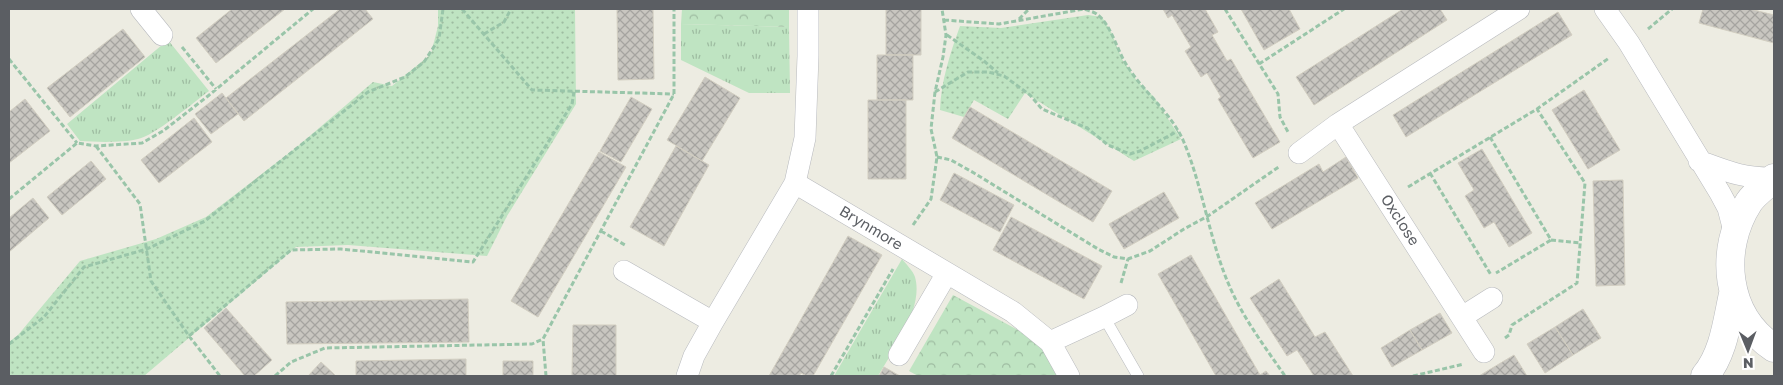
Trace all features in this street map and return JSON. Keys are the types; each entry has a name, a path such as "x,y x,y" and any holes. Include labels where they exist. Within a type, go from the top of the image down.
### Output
{"street":[{"path":"141,9 162,35"},
{"path":"687,376 694,356 713,322 795,183 805,138 808,9"},
{"path":"1299,153 1338,124 1517,9"},
{"path":"1606,9 1720,192 1728,208 1734,231"},
{"name":"Oxclose","path":"1338,124 1484,352"},
{"path":"1700,160 1736,175 1754,178 1774,178"},
{"path":"1774,178 1750,201 1734,231 1729,264 1733,294 1746,320 1764,342 1774,348"},
{"name":"Brynmore","path":"795,183 1013,312 1050,342 1069,376"},
{"path":"624,271 713,322"},
{"path":"899,355 947,274"},
{"path":"1706,376 1723,341 1733,294"},
{"path":"1462,317 1492,298"},
{"path":"1050,342 1127,305"}],"lane":[{"path":"1104,317 1138,376"}],"path":[{"path":"9,59 77,143 96,146 142,143 163,130 216,89 314,9"},
{"path":"9,344 44,317 84,267 146,249 205,221 368,92 405,77 424,62 439,39 443,9"},
{"path":"462,9 532,90 674,94"},
{"path":"484,34 504,22 511,9"},
{"path":"546,376 542,339 674,94 674,9"},
{"path":"831,376 902,247 931,199 937,157 930,129 946,35 942,9"},
{"path":"1018,20 1029,9"},
{"path":"944,20 999,24 1084,9 1097,14 1106,24 1127,66 1159,103 1178,131 1190,161 1229,286 1250,326 1285,376"},
{"path":"937,157 951,160 1114,257 1128,259 1150,251 1208,216 1299,153 1280,117 1278,94 1225,9"},
{"path":"1259,64 1338,10 1344,9"},
{"path":"1387,199 1537,109 1629,44 1672,9"},
{"path":"162,35 174,36 216,89"},
{"path":"946,35 984,61 999,74"},
{"path":"935,92 968,72 999,74 1018,86 1042,109 1087,128 1108,144 1130,154 1146,148 1178,131"},
{"path":"189,336 291,250 341,249 472,262 572,104 574,92"},
{"path":"1413,376 1467,363 1509,335 1512,325 1577,283 1585,183 1537,109"},
{"path":"1490,137 1551,240"},
{"path":"9,199 77,143"},
{"path":"96,146 140,204 151,281 189,336 220,376"},
{"path":"1430,173 1492,276 1492,298"},
{"path":"1492,276 1551,240 1580,243"},
{"path":"275,376 291,362 325,348 532,344 542,339"}],"green space":[{"path":"438,9 575,9 576,104 507,216 487,256 348,245 296,247 144,376 9,376 9,342 18,335 80,261 156,239 206,217 298,146 373,82 392,86 431,54 438,26"},
{"path":"682,9 789,9 789,27 681,24"},
{"path":"1088,15 1102,17 1111,32 1122,59 1137,81 1154,97 1181,139 1134,161 1025,93 1008,119 974,100 964,117 940,110 944,78 960,26 1001,28"},
{"path":"681,24 789,27 790,93 749,93 681,60"},
{"path":"168,40 209,91 145,137 124,141 80,141 67,124"},
{"path":"902,259 915,277 917,289 911,315 899,341 878,376 834,376"},
{"path":"953,295 1040,342 1057,376 918,376 909,371"}],"building":[{"path":"232,9 285,9 216,63 196,38"},
{"path":"340,9 365,9 373,19 244,121 226,98"},
{"path":"617,9 653,9 654,79 618,80"},
{"path":"886,9 921,9 921,55 886,55"},
{"path":"1163,9 1205,9 1218,32 1212,35 1227,61 1231,59 1280,142 1253,158 1218,99 1221,97 1207,73 1201,77 1185,51 1191,47 1172,15 1168,18"},
{"path":"1241,9 1289,9 1300,29 1264,50"},
{"path":"1403,9 1440,9 1447,20 1314,105 1296,77"},
{"path":"1703,9 1750,9 1774,15 1774,43 1699,23"},
{"path":"1558,12 1572,35 1406,137 1393,115"},
{"path":"123,29 145,57 70,117 47,88"},
{"path":"877,55 913,55 913,100 877,100"},
{"path":"705,77 740,98 702,161 667,140"},
{"path":"1584,90 1620,150 1588,169 1552,110"},
{"path":"222,93 238,114 211,134 195,114"},
{"path":"631,97 652,109 621,162 600,151"},
{"path":"25,99 50,131 9,163 9,112"},
{"path":"868,100 906,100 906,179 868,179"},
{"path":"970,107 1112,191 1093,222 952,138"},
{"path":"194,118 212,142 159,183 141,160"},
{"path":"676,146 709,165 664,246 630,227"},
{"path":"1482,149 1532,233 1509,247 1494,222 1484,228 1465,196 1474,190 1458,163"},
{"path":"599,152 626,167 538,317 511,301"},
{"path":"1346,157 1358,178 1272,229 1255,203 1319,164 1323,172"},
{"path":"91,161 106,179 62,215 47,197"},
{"path":"954,173 1014,205 1000,232 940,200"},
{"path":"1623,180 1625,285 1596,286 1593,181"},
{"path":"1164,192 1179,218 1124,249 1109,224"},
{"path":"33,198 49,218 9,252 9,218"},
{"path":"1011,217 1102,266 1084,299 993,250"},
{"path":"848,236 882,255 813,376 801,373 799,376 769,376"},
{"path":"1191,255 1260,375 1266,371 1270,376 1216,376 1158,274"},
{"path":"1279,279 1315,337 1325,332 1353,376 1314,376 1297,350 1287,356 1250,298"},
{"path":"468,299 469,342 287,344 286,302"},
{"path":"226,308 272,360 254,376 245,376 204,328"},
{"path":"1583,309 1601,338 1573,355 1555,327"},
{"path":"1440,313 1452,333 1422,350 1410,330"},
{"path":"573,325 616,325 616,376 572,376"},
{"path":"1555,327 1573,355 1545,373 1527,344"},
{"path":"1410,330 1422,350 1392,367 1381,348"},
{"path":"1514,355 1527,376 1479,376"},
{"path":"466,359 466,376 356,376 356,361"},
{"path":"503,361 533,361 533,376 503,376"},
{"path":"321,362 336,376 308,376"},
{"path":"884,367 900,376 879,376"}]}
